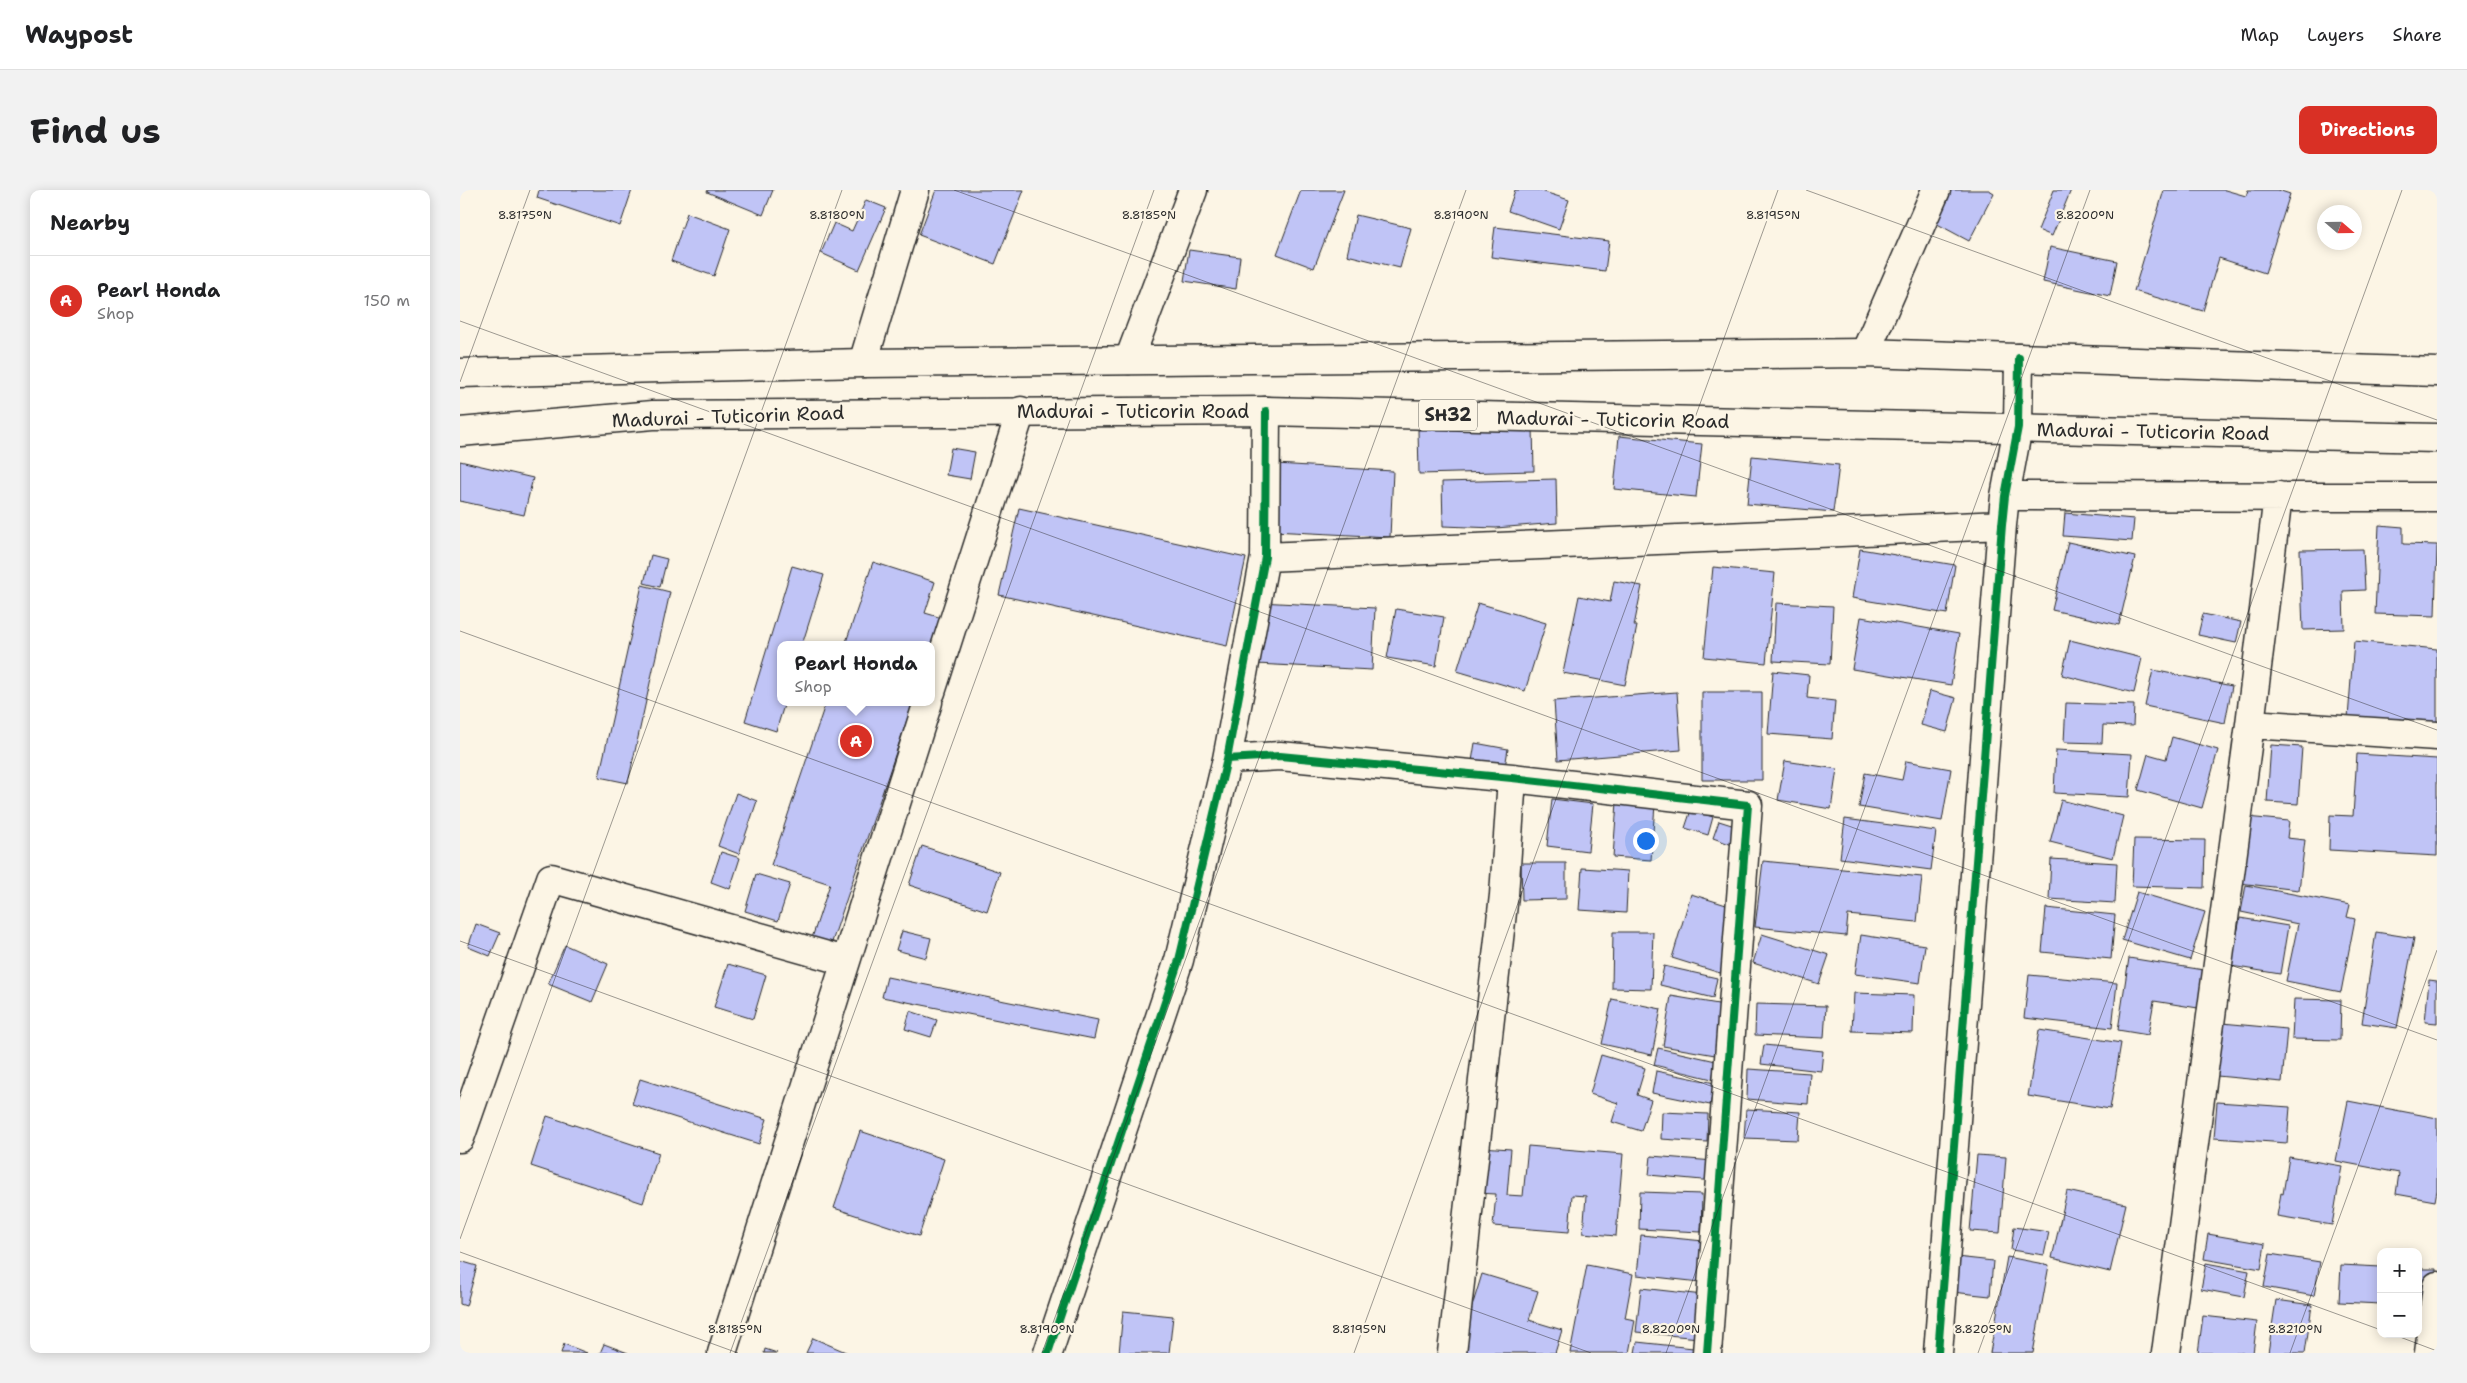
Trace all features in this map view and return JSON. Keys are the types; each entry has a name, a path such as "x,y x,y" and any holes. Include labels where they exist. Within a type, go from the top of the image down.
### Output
{"street":[{"path":"863,362 915,190"},
{"path":"1129,360 1193,190"},
{"path":"1865,353 1936,190"},
{"path":"460,373 863,362 1865,353 2437,372"},
{"path":"1938,1353 2002,524 2005,496 2018,427 2018,358"},
{"path":"935,680 1021,411"},
{"name":"Madurai - Tuticorin Road","path":"460,432 653,415 1021,411 1266,411 2437,438"},
{"path":"1048,1353 1179,960 1227,760 1265,557 1266,411"},
{"path":"2005,496 2437,497"},
{"path":"2166,1353 2250,724 2278,496"},
{"path":"1265,557 2002,524"},
{"path":"722,1353 927,706"},
{"path":"2250,724 2437,736"},
{"path":"1227,760 1280,756 1512,778 1748,805 1706,1353"},
{"path":"1452,1353 1504,895 1512,778"},
{"path":"460,1138 551,878 845,961"},
{"path":"2429,1353 2437,1286"}],"building":[{"path":"539,190 632,190 620,226 537,198"},
{"path":"708,190 773,190 763,215 707,192"},
{"path":"936,190 1024,190 995,264 919,235"},
{"path":"1301,190 1344,190 1314,268 1277,254"},
{"path":"1515,190 1538,190 1569,200 1559,229 1508,211"},
{"path":"1944,190 1989,190 1994,193 1969,241 1928,219"},
{"path":"2054,190 2071,190 2052,236 2038,230"},
{"path":"2164,190 2225,190 2246,196 2248,190 2278,190 2290,194 2265,273 2219,258 2203,311 2134,291"},
{"path":"866,200 886,208 859,270 821,253 834,223 852,231"},
{"path":"687,213 730,229 714,276 671,261"},
{"path":"1356,215 1411,228 1400,268 1347,255"},
{"path":"1495,227 1609,241 1605,271 1491,257"},
{"path":"2050,247 2117,261 2110,296 2043,282"},
{"path":"1189,250 1240,257 1236,289 1184,281"},
{"path":"1533,427 1534,471 1419,474 1418,430"},
{"path":"1619,436 1702,444 1696,497 1614,489"},
{"path":"951,448 975,452 970,479 946,475"},
{"path":"1752,456 1839,465 1833,512 1747,504"},
{"path":"460,461 533,478 524,515 460,501"},
{"path":"1276,464 1393,471 1390,537 1272,531"},
{"path":"1556,479 1557,523 1496,528 1443,526 1442,482"},
{"path":"1019,508 1246,558 1227,646 999,595"},
{"path":"2065,513 2134,519 2132,541 2063,536"},
{"path":"2379,525 2403,527 2403,544 2437,545 2435,616 2375,614"},
{"path":"2068,542 2135,557 2119,625 2052,610"},
{"path":"1860,549 1955,565 1947,614 1852,598"},
{"path":"2363,549 2365,590 2343,591 2344,629 2303,630 2300,550"},
{"path":"651,555 667,559 660,587 644,583"},
{"path":"873,562 935,582 925,613 942,618 934,641 846,641"},
{"path":"792,566 824,575 803,641 777,641 777,706 784,706 776,731 745,721"},
{"path":"1713,567 1775,573 1766,663 1704,657"},
{"path":"1614,581 1642,586 1634,626 1637,626 1625,685 1563,673 1579,596 1610,602"},
{"path":"642,585 670,592 628,783 599,777"},
{"path":"1259,602 1375,608 1372,670 1256,664"},
{"path":"1478,603 1546,623 1525,691 1457,671"},
{"path":"1776,603 1833,606 1830,664 1773,661"},
{"path":"1396,609 1444,617 1436,666 1387,658"},
{"path":"2203,614 2241,622 2236,643 2198,635"},
{"path":"1861,617 1959,634 1951,685 1852,669"},
{"path":"2070,640 2142,658 2134,693 2062,675"},
{"path":"2354,641 2437,649 2437,727 2348,718"},
{"path":"2153,670 2232,686 2225,723 2145,706"},
{"path":"1773,671 1809,675 1807,698 1835,701 1832,739 1768,734"},
{"path":"1930,691 1956,698 1947,732 1921,725"},
{"path":"1677,692 1681,750 1558,760 1554,701"},
{"path":"1702,692 1762,692 1762,780 1702,780"},
{"path":"2066,703 2134,705 2133,726 2103,725 2102,743 2064,742"},
{"path":"825,706 912,706 831,945 812,938 830,884 771,865"},
{"path":"2172,737 2218,750 2202,808 2138,790 2148,754 2166,759"},
{"path":"1475,743 1508,749 1505,767 1472,761"},
{"path":"2271,745 2302,747 2298,804 2267,802"},
{"path":"2056,750 2132,754 2129,797 2054,793"},
{"path":"2357,754 2437,759 2437,856 2329,850 2330,815 2353,816"},
{"path":"1785,761 1837,769 1831,809 1778,800"},
{"path":"1906,761 1951,769 1942,821 1859,807 1865,773 1902,780"},
{"path":"736,793 757,801 739,854 718,846"},
{"path":"1552,799 1593,804 1588,851 1547,846"},
{"path":"2061,800 2123,816 2113,858 2050,842"},
{"path":"1617,802 1655,804 1651,860 1613,857"},
{"path":"1691,810 1713,817 1708,835 1685,828"},
{"path":"2246,817 2289,821 2287,838 2305,840 2299,890 2239,883"},
{"path":"1845,819 1936,831 1931,870 1840,858"},
{"path":"1719,821 1741,828 1735,846 1713,838"},
{"path":"2134,839 2205,840 2204,888 2132,886"},
{"path":"922,846 1000,872 987,911 909,885"},
{"path":"721,852 740,858 730,889 711,882"},
{"path":"2051,859 2117,863 2115,903 2049,899"},
{"path":"1763,861 1922,877 1917,922 1848,915 1846,936 1755,927"},
{"path":"1521,863 1566,863 1566,899 1522,900"},
{"path":"1582,868 1628,871 1626,913 1579,910"},
{"path":"756,874 790,884 778,921 745,911"},
{"path":"2246,885 2350,905 2347,917 2355,919 2341,992 2286,981 2298,924 2241,912"},
{"path":"2137,892 2205,912 2190,960 2122,940"},
{"path":"1691,894 1739,909 1720,973 1672,958"},
{"path":"2046,908 2115,915 2111,959 2042,952"},
{"path":"2240,918 2288,926 2280,974 2231,966"},
{"path":"476,924 500,933 490,956 468,947"},
{"path":"902,931 931,938 926,958 896,950"},
{"path":"1613,932 1653,932 1651,989 1612,988"},
{"path":"2376,932 2414,938 2397,1028 2362,1023"},
{"path":"1762,934 1829,955 1819,984 1753,963"},
{"path":"1861,935 1925,945 1920,983 1855,974"},
{"path":"565,945 608,964 592,1002 548,984"},
{"path":"2129,958 2204,970 2198,1008 2154,1001 2148,1035 2118,1030"},
{"path":"728,964 766,975 753,1019 714,1007"},
{"path":"1664,966 1717,978 1713,998 1660,985"},
{"path":"2029,975 2117,983 2112,1028 2024,1018"},
{"path":"887,977 1098,1020 1094,1039 882,997"},
{"path":"2429,980 2437,981 2437,1023 2425,1022"},
{"path":"1854,993 1914,995 1913,1033 1852,1031"},
{"path":"1671,996 1724,1005 1715,1055 1663,1046"},
{"path":"1612,999 1661,1009 1652,1055 1602,1044"},
{"path":"2294,999 2341,1000 2340,1040 2292,1039"},
{"path":"1756,1004 1826,1006 1824,1038 1755,1035"},
{"path":"910,1011 937,1020 931,1037 905,1029"},
{"path":"2222,1023 2287,1029 2282,1082 2217,1076"},
{"path":"2039,1030 2121,1043 2110,1109 2028,1096"},
{"path":"1764,1045 1823,1051 1821,1071 1761,1064"},
{"path":"1658,1048 1716,1061 1712,1079 1654,1065"},
{"path":"1601,1055 1645,1068 1637,1095 1651,1100 1641,1131 1612,1122 1618,1103 1590,1094"},
{"path":"1748,1069 1810,1073 1808,1104 1747,1099"},
{"path":"1656,1071 1715,1083 1710,1105 1652,1093"},
{"path":"640,1079 767,1119 759,1144 632,1104"},
{"path":"2348,1101 2437,1118 2437,1190 2435,1201 2396,1194 2399,1173 2336,1161"},
{"path":"2217,1102 2290,1107 2287,1143 2214,1138"},
{"path":"1746,1109 1800,1112 1798,1140 1744,1138"},
{"path":"1662,1112 1708,1114 1707,1142 1661,1139"},
{"path":"547,1116 659,1153 643,1203 531,1166"},
{"path":"860,1131 944,1159 919,1236 834,1208"},
{"path":"1528,1146 1623,1154 1616,1236 1583,1233 1586,1196 1572,1195 1569,1232 1493,1226 1496,1194 1477,1193 1481,1147 1511,1149 1507,1195 1523,1196"},
{"path":"1977,1155 2006,1157 2000,1233 1970,1231"},
{"path":"1651,1156 1714,1161 1713,1181 1649,1175"},
{"path":"2289,1157 2342,1166 2332,1225 2277,1216"},
{"path":"2067,1191 2126,1204 2110,1272 2052,1258"},
{"path":"1640,1192 1702,1194 1701,1232 1639,1229"},
{"path":"2014,1227 2049,1232 2044,1255 2011,1250"},
{"path":"2208,1234 2265,1244 2261,1269 2204,1259"},
{"path":"1641,1235 1704,1241 1700,1282 1637,1275"},
{"path":"2270,1254 2320,1262 2314,1296 2264,1287"},
{"path":"1956,1257 1993,1261 1990,1296 1952,1292"},
{"path":"2007,1257 2049,1265 2033,1353 1990,1353"},
{"path":"460,1261 477,1266 466,1306 460,1304"},
{"path":"2206,1263 2249,1271 2244,1297 2201,1289"},
{"path":"1587,1265 1633,1274 1625,1318 1635,1320 1629,1353 1570,1353"},
{"path":"2341,1265 2377,1267 2377,1304 2339,1302"},
{"path":"2422,1269 2436,1269 2433,1306 2422,1306"},
{"path":"1482,1274 1538,1291 1529,1320 1562,1330 1555,1353 1470,1353 1459,1349"},
{"path":"1641,1288 1703,1295 1699,1338 1636,1332"},
{"path":"2276,1300 2312,1305 2305,1353 2268,1353"},
{"path":"1123,1311 1173,1316 1169,1353 1119,1353"},
{"path":"2203,1316 2257,1322 2253,1353 2198,1353"},
{"path":"813,1338 848,1353 806,1353"},
{"path":"1637,1342 1693,1348 1693,1353 1635,1353"},
{"path":"564,1344 587,1353 561,1353"},
{"path":"604,1344 628,1353 600,1353"},
{"path":"765,1349 777,1353 764,1353"}],"cycle path":[{"path":"1938,1353 2002,525 2005,496 2018,427 2019,358"},
{"path":"1048,1353 1179,960 1227,759 1265,557 1266,411"},
{"path":"1227,759 1280,756 1512,778 1748,805 1707,1353"}],"place":[{"name":"Pearl Honda","path":"856,741"}]}
